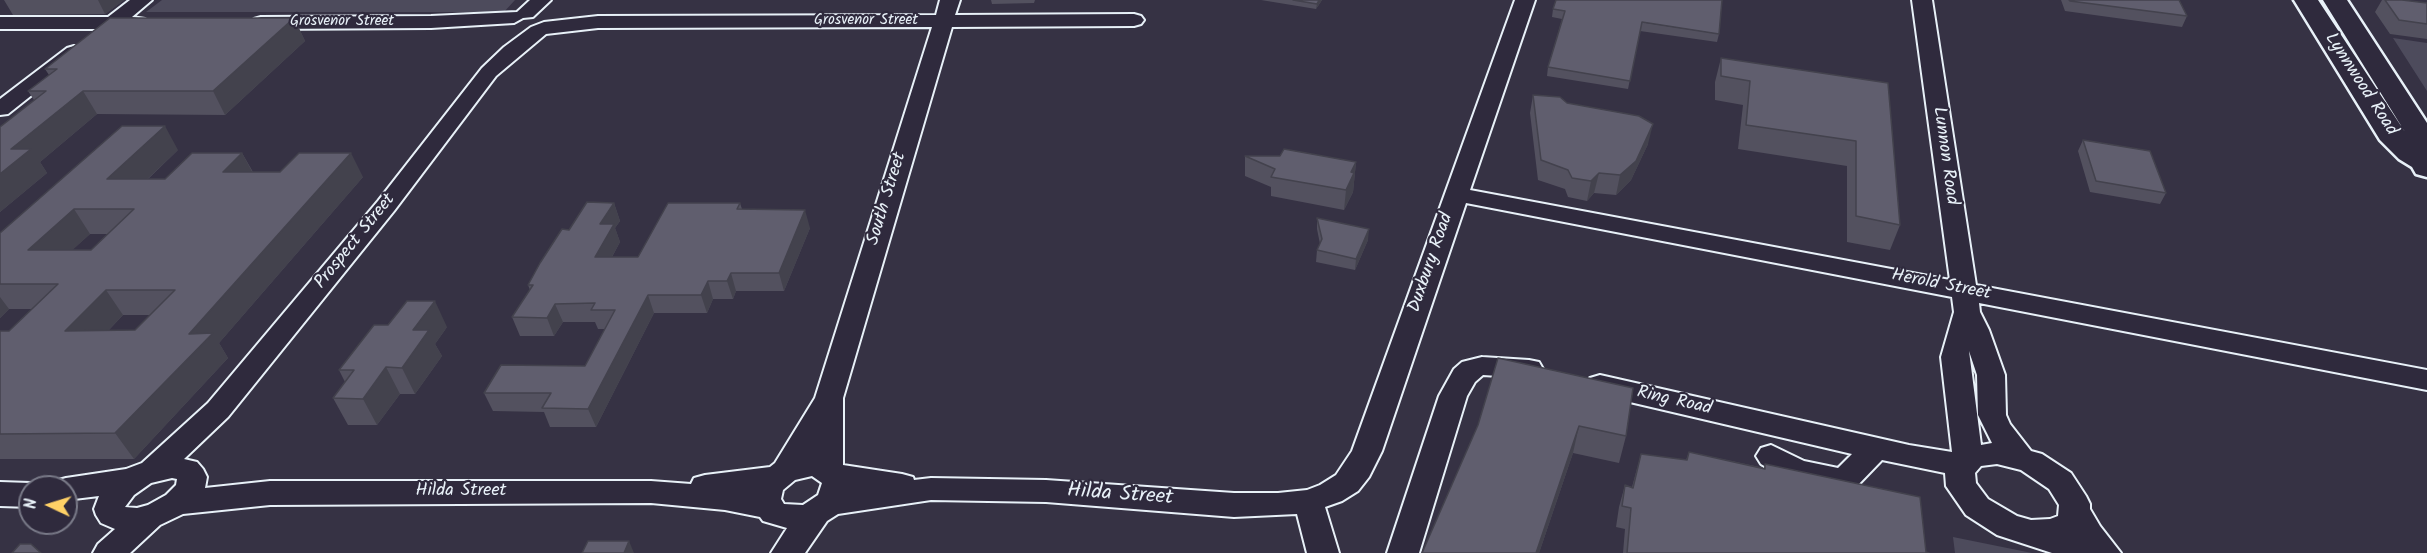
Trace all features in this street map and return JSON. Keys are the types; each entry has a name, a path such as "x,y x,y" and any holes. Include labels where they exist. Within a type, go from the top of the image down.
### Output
{"main road":[{"name":"Lynnwood Road","path":"2306,0 2390,134 2409,153 2426,158"},
{"name":"Lynnwood Road","path":"2335,0 2426,158"}],"street":[{"path":"0,109 142,0"},
{"name":"Duxbury Road","path":"1308,501 1331,493 1347,483 1358,470 1367,452 1525,0"},
{"name":"Lunnon Road","path":"1922,0 1965,301 1991,375 1992,415 1997,428 2020,458"},
{"name":"Grosvenor Street","path":"237,22 431,22 533,18 598,22 947,10 1134,20"},
{"name":"South Street","path":"771,510 766,492 781,474 829,398 947,10"},
{"name":"Prospect Street","path":"111,512 115,494 143,475 218,410 386,206 533,18"},
{"path":"0,23 158,23"},
{"name":"Herold Street","path":"1456,194 1965,301 2427,380"},
{"name":"Lunnon Road","path":"1965,301 1955,357 1965,463"},
{"name":"Ring Road","path":"1404,553 1453,396 1464,376 1472,369 1510,366 1876,448 1965,463"},
{"name":"South Street","path":"827,490 829,398"},
{"name":"Prospect Street","path":"185,483 218,410"},
{"path":"1771,456 1797,471 1844,480 1876,448"},
{"path":"2086,553 2008,525 1977,507 1961,486 1960,475 1965,463 1978,455 1990,453 2020,458 2042,467 2060,481 2072,496 2075,511 2089,535 2105,553"},
{"name":"Hilda Street","path":"651,492 781,474 813,465 827,490"},
{"name":"Hilda Street","path":"143,475 172,467 185,483 270,493 651,492 725,498 793,518 827,490 1046,491 1234,505 1278,505 1308,501"},
{"path":"78,487 143,475"},
{"path":"109,553 185,483"},
{"path":"787,553 827,490"},
{"path":"1308,501 1320,536 1323,553"},
{"path":"78,502 111,512 126,520 148,518"},
{"path":"771,510 776,553"},
{"path":"2031,532 2053,531 2062,528 2073,518 2075,511"},
{"path":"97,553 111,512"}],"shaded area":[{"path":"162,0 515,0 504,12 146,12"},
{"path":"2393,38 2427,43 2427,91"},
{"path":"1953,537 2032,553 1955,553"}],"building":[{"path":"1293,0 1319,0 1317,4"},
{"path":"1556,0 1722,0 1719,34 1642,22 1630,81 1548,67 1565,11 1553,9"},
{"path":"2179,0 2187,16 2070,1"},
{"path":"2385,0 2427,3 2427,24 2399,20"},
{"path":"110,18 294,18 213,91 83,91 11,149 31,149 0,174 0,127 46,91 28,91 57,69 45,69"},
{"path":"1721,58 1888,83 1900,225 1856,216 1856,141 1746,125 1750,81 1721,76"},
{"path":"1533,95 1560,97 1567,103 1639,116 1653,124 1636,161 1620,175 1599,173 1591,181 1572,178 1568,170 1541,160"},
{"path":"122,126 165,126 107,179 165,179 192,153 242,153 223,172 280,172 299,153 351,153 189,334 213,333 115,433 0,434 0,331 9,331 58,284 0,284 0,233","holes":["74,209 134,209 91,250 28,250","106,290 175,290 135,330 65,331"]},
{"path":"2083,140 2150,151 2166,193 2096,181"},
{"path":"1284,149 1356,162 1351,172 1354,173 1346,190 1271,177 1275,169 1245,156 1280,156"},
{"path":"587,202 614,203 600,224 614,224 595,257 638,257 668,203 740,203 737,209 805,210 779,273 731,273 727,281 708,281 701,295 648,295 588,409 542,408 551,393 484,393 501,365 585,366 615,310 591,310 595,303 555,304 547,318 512,317 533,285 528,285 562,229 569,230"},
{"path":"1317,218 1369,229 1356,259 1317,250 1322,239"},
{"path":"407,301 435,301 413,330 429,330 402,368 386,367 363,399 333,398 354,370 339,370 374,325 388,325"},
{"path":"1498,358 1633,388 1626,436 1579,426 1536,553 1422,553 1478,425"},
{"path":"1689,452 1765,469 1765,464 1920,497 1926,552 1929,553 1627,553 1631,508 1622,506 1625,485 1633,488 1641,454 1687,460"},
{"path":"588,541 629,541 624,553 582,553"},
{"path":"20,544 31,544 41,553 12,553"}]}
